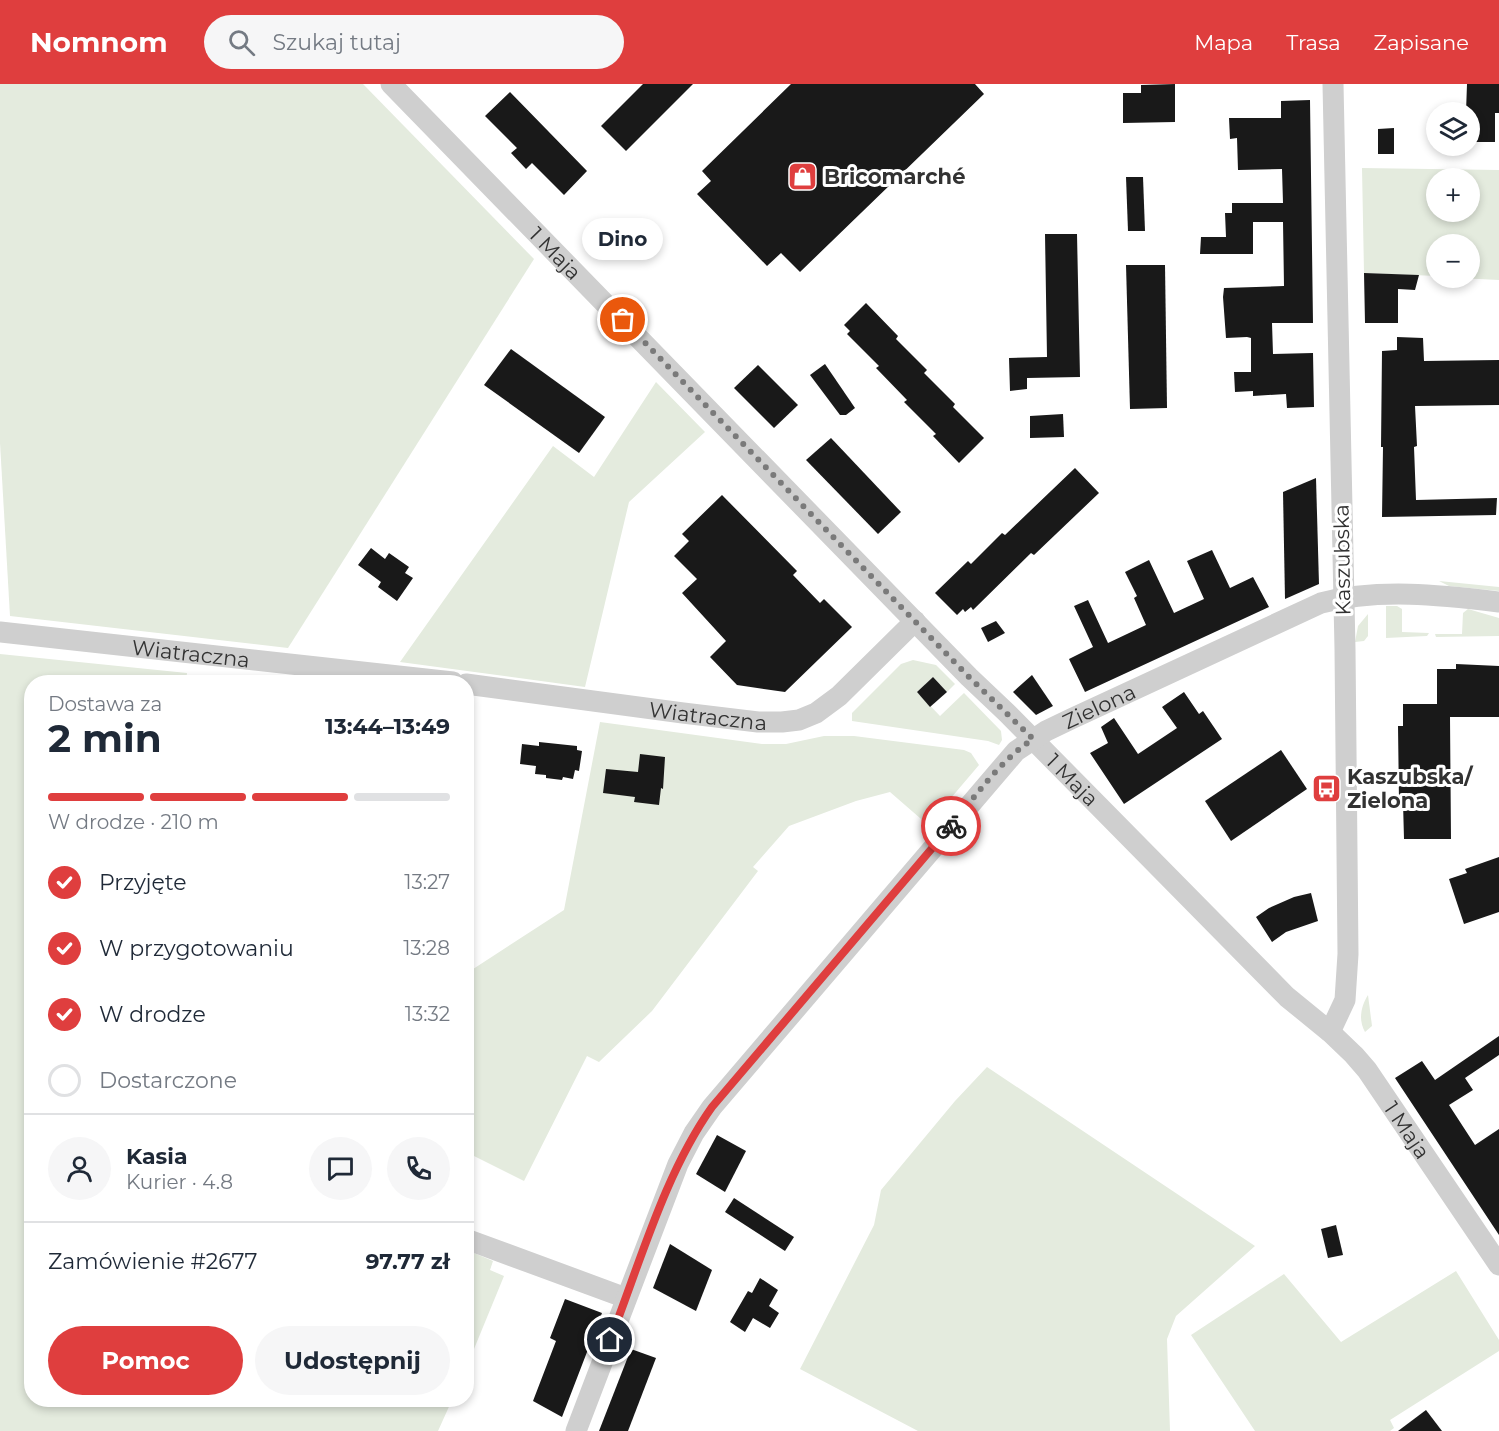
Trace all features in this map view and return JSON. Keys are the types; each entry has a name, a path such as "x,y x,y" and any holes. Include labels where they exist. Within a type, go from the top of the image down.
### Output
{"street":[{"name":"1 Maja","path":"391,84 969,677 1287,997 1354,1055 1499,1265"},
{"name":"Kaszubska","path":"1330,1032 1346,1000 1348,954 1333,84"},
{"name":"Zielona","path":"576,1431 678,1164 707,1114 1016,751 1033,739 1071,719 1312,607 1343,598 1375,595 1499,602"},
{"name":"Wiatraczna","path":"474,685 758,722 799,720 816,713 839,696 915,621"},
{"name":"Wiatraczna","path":"0,632 390,675"},
{"path":"474,1242 626,1298"}],"shaded area":[{"path":"0,84 363,84 534,259 288,648 10,616 0,443"},
{"path":"1362,168 1426,169 1426,222 1480,222 1480,170 1499,170 1499,280 1480,279 1480,234 1426,234 1426,276 1364,273"},
{"path":"656,382 705,432 629,502 585,687 400,662 553,446 594,477"},
{"path":"1439,581 1499,587 1499,591 1449,586"},
{"path":"1386,606 1397,606 1402,609 1402,632 1429,633 1427,636 1386,638"},
{"path":"1468,609 1499,618 1499,636 1436,637 1435,634 1462,634 1463,613"},
{"path":"1368,614 1368,636 1364,641 1355,642 1358,626"},
{"path":"0,654 187,673 187,675 24,675 24,1407 449,1407 438,1431 0,1431"},
{"path":"913,660 936,665 955,684 947,692 933,677 917,692 940,716 964,693 1001,731 1002,740 999,745 988,741 852,721 852,713 901,664"},
{"path":"600,722 762,744 786,744 824,736 854,736 964,750 971,753 979,765 928,825 890,792 856,801 789,826 753,867 758,871 652,1011 599,1062 587,1056 524,1181 474,1156 474,968 564,910"},
{"path":"1368,995 1372,1026 1365,1032 1361,1013"},
{"path":"987,1067 1255,1246 1176,1316 1167,1339 1170,1431 918,1431 800,1369 874,1225 881,1190 955,1101"},
{"path":"474,1253 493,1261 490,1270 504,1276 474,1349"},
{"path":"1456,1271 1499,1340 1499,1351 1390,1420 1394,1428 1390,1431 1255,1431 1191,1335 1284,1274 1341,1342"}],"building":[{"path":"643,84 693,84 626,151 601,126"},
{"name":"Bricomarché","path":"791,84 975,84 984,94 800,272 781,253 767,266 697,194 711,181 702,171"},
{"path":"1175,84 1175,122 1123,123 1123,93 1141,93 1141,85"},
{"path":"1467,84 1499,84 1499,113 1495,113 1495,142 1480,142 1480,102 1466,102"},
{"path":"510,92 587,171 564,195 532,163 526,169 511,153 517,148 485,116"},
{"path":"1310,100 1313,323 1272,323 1273,354 1313,353 1314,407 1287,408 1286,394 1253,396 1253,391 1235,392 1234,372 1251,372 1251,338 1226,338 1223,297 1224,288 1284,286 1283,222 1253,222 1253,254 1200,254 1201,237 1226,237 1225,213 1232,213 1232,203 1283,203 1282,169 1238,170 1237,138 1230,139 1229,118 1281,118 1281,101"},
{"path":"1394,128 1394,154 1378,154 1378,129"},
{"path":"1126,177 1143,177 1145,231 1128,231"},
{"path":"1045,234 1077,234 1080,377 1027,378 1027,389 1010,391 1009,358 1047,357"},
{"path":"1126,265 1165,265 1167,408 1130,409"},
{"path":"1364,273 1419,275 1415,290 1398,289 1398,323 1365,323"},
{"path":"866,303 898,336 896,339 927,370 924,373 955,404 953,407 984,438 959,463 933,436 936,434 904,402 907,400 876,368 879,366 847,334 850,331 844,325"},
{"path":"1397,337 1423,338 1424,361 1499,360 1499,405 1415,406 1417,446 1414,447 1416,500 1497,498 1496,515 1382,517 1382,351 1397,350"},
{"path":"511,349 605,417 579,453 484,385"},
{"path":"825,364 855,408 846,415 840,415 810,375"},
{"path":"758,365 798,405 774,428 734,388"},
{"path":"1063,414 1064,437 1030,438 1030,416"},
{"path":"831,438 901,512 878,534 806,460"},
{"path":"1075,468 1099,493 1034,555 1031,553 973,610 971,607 965,612 963,609 957,615 935,593 968,561 971,564 1002,533 1005,535"},
{"path":"1316,478 1319,584 1285,599 1283,492"},
{"path":"722,495 797,571 793,575 820,603 824,599 852,627 785,692 737,685 710,657 726,641 682,593 697,579 674,556 689,541 682,534"},
{"path":"371,548 385,559 389,553 409,567 405,573 413,578 397,601 378,587 381,582 358,565"},
{"path":"1212,550 1230,588 1253,577 1269,607 1085,692 1069,659 1093,647 1074,606 1088,600 1108,643 1146,625 1134,598 1137,596 1125,572 1149,560 1174,613 1204,599 1187,561"},
{"path":"996,621 1005,633 988,642 981,628"},
{"path":"1456,664 1499,666 1499,717 1450,717 1451,839 1404,839 1403,802 1399,802 1398,726 1403,726 1403,704 1437,704 1437,669 1456,669"},
{"path":"1032,675 1053,706 1036,715 1013,692"},
{"path":"933,677 947,692 930,707 917,692"},
{"path":"1184,692 1199,714 1203,711 1222,739 1124,804 1090,753 1108,743 1101,727 1114,718 1138,754 1177,728 1162,707"},
{"path":"539,742 577,746 577,750 582,751 579,771 575,770 573,779 546,778 546,775 535,774 536,766 520,764 522,744 539,746"},
{"path":"1281,750 1307,789 1231,841 1205,801"},
{"path":"640,754 665,757 663,789 661,788 659,805 634,802 635,797 603,793 606,769 638,772"},
{"path":"1499,857 1499,912 1464,924 1449,879 1467,873 1465,869"},
{"path":"1311,893 1318,921 1286,932 1272,942 1256,917 1269,908 1294,897"},
{"path":"1499,1036 1499,1055 1465,1078 1473,1090 1449,1105 1475,1145 1499,1129 1499,1235 1395,1078 1422,1061 1435,1080"},
{"path":"717,1135 746,1151 725,1192 696,1174"},
{"path":"734,1198 794,1237 785,1251 725,1212"},
{"path":"1336,1225 1343,1255 1328,1258 1321,1229"},
{"path":"670,1244 712,1270 696,1311 653,1288"},
{"path":"760,1278 778,1290 769,1306 779,1313 770,1328 753,1318 745,1332 730,1322 748,1291 752,1293"},
{"path":"565,1299 602,1313 562,1417 533,1401 556,1341 550,1338"},
{"path":"631,1349 656,1358 628,1431 599,1431"},
{"path":"1426,1410 1442,1431 1398,1431"}],"way so far":[{"path":"623,320 969,677 1033,739 1004,763 951,826"}],"place":[{"name":"Bricomarché","path":"803,176"},
{"name":"Dino","path":"623,320"},
{"name":"Kaszubska/ Zielona","path":"1326,788"}],"route":[{"path":"610,1340 668,1188 694,1133 712,1107 951,826"}]}
